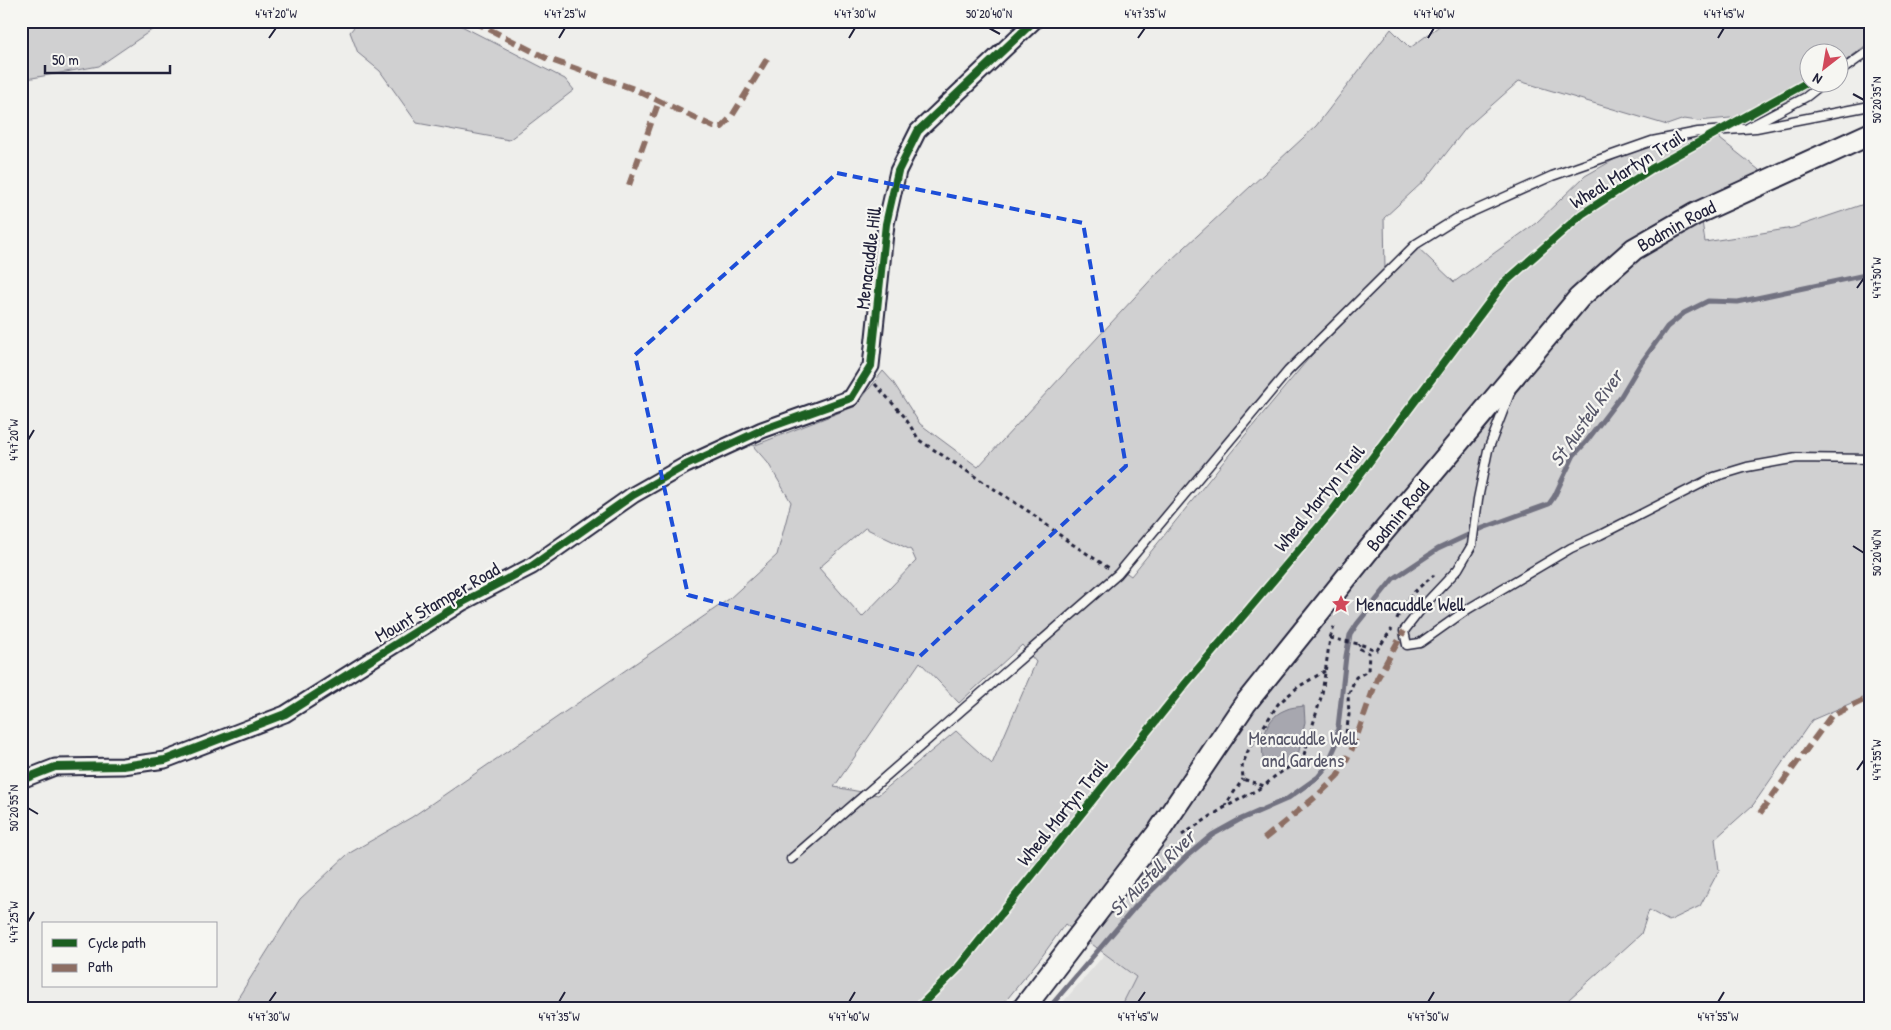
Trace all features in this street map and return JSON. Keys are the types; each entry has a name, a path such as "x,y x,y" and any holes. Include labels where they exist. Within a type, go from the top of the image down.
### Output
{"main road":[{"name":"Bodmin Road","path":"1023,1009 1157,834 1244,704 1379,537 1580,298 1634,249 1695,214 1870,134"}],"street":[{"name":"Menacuddle Hill","path":"850,398 872,366 886,224 898,171 918,131 1034,21"},
{"name":"Mount Stamper Road","path":"21,781 55,768 123,766 165,760 285,714 463,602 532,566 633,495 671,473 762,430 850,398"}],"lane":[{"path":"1848,66 1870,50"},
{"path":"1746,128 1812,92"},
{"path":"791,859 1118,574 1288,371 1416,244 1456,219 1552,176 1652,141 1698,132 1756,128 1870,106"},
{"path":"1518,372 1488,450 1472,545 1458,569 1425,604 1404,631 1407,645 1420,643 1468,608 1571,548 1714,477 1747,467 1797,458 1870,459"}],"path":[{"path":"865,376 881,389 898,409 919,440 1031,513 1069,542 1118,574"},
{"path":"1182,835 1222,809 1264,786 1303,758 1322,694 1330,638 1354,642"},
{"path":"1346,733 1349,715 1348,695 1356,677 1368,671 1369,653 1358,648 1359,644"},
{"path":"1222,809 1243,779 1242,766 1248,751 1278,704 1298,687 1325,671"},
{"path":"1243,779 1264,786"}],"highlighted area":[{"path":"837,173 1083,223 1126,466 920,656 688,595 635,355"}],"shaded area":[{"path":"1304,706 1305,722 1298,756 1275,768 1265,768 1262,752 1267,727 1278,714 1287,709"},
{"path":"1105,954 1136,977 1120,1009 1057,1009"}],"green space":[{"path":"21,21 170,21 159,25 99,66 21,80"},
{"path":"359,21 452,21 565,79 574,90 509,140 417,123 380,71 358,53 350,32"},
{"name":"Menacuddle Well and Gardens","path":"1446,21 1870,21 1870,42 1848,59 1848,42 1798,42 1798,92 1801,92 1762,115 1698,121 1684,119 1667,125 1519,81 1466,128 1426,179 1384,218 1385,269 1287,365 1118,567 1131,576 1339,323 1413,243 1454,282 1536,223 1585,176 1654,137 1720,127 1720,139 1773,181 1701,214 1705,242 1793,228 1870,202 1870,695 1812,720 1753,805 1715,839 1719,870 1700,906 1669,921 1649,910 1641,934 1558,1009 1120,1009 1136,977 1065,924 1043,955 999,1009 231,1009 300,899 348,854 412,817 729,599 777,555 791,502 768,463 753,446 856,406 883,371 893,382 920,424 978,467 1158,272 1316,126 1391,29 1410,48","holes":["865,528 911,550 916,561 862,617 819,568","1022,645 1036,662 992,764 956,731 878,795 834,787 920,662 959,703"]}],"waterway":[{"name":"St Austell River","path":"1048,1009 1136,906 1187,856 1212,835 1239,820 1287,799 1318,777 1326,767 1336,745 1346,656 1350,635 1357,624 1393,579 1438,549 1483,528 1549,504 1574,455 1621,396 1639,366 1667,327 1684,313 1708,301 1738,302 1870,274"}],"marked path":[{"path":"473,21 548,59 634,89 714,127 722,127 732,116 770,54"},
{"path":"629,185 659,101"},
{"path":"1264,839 1337,777 1353,747 1377,679 1404,631"},
{"path":"1760,813 1831,716 1870,697"}],"cycle path":[{"path":"21,781 55,767 123,766 165,760 285,714 463,602 532,566 633,495 686,465 762,430 851,398 871,366 886,224 898,171 918,131 1034,21"},
{"name":"Wheal Martyn Trail","path":"917,1009 957,969 1186,683 1333,510 1503,284 1582,214 1651,169 1798,88"}],"place":[{"name":"Menacuddle Well","path":"1341,604"}]}
